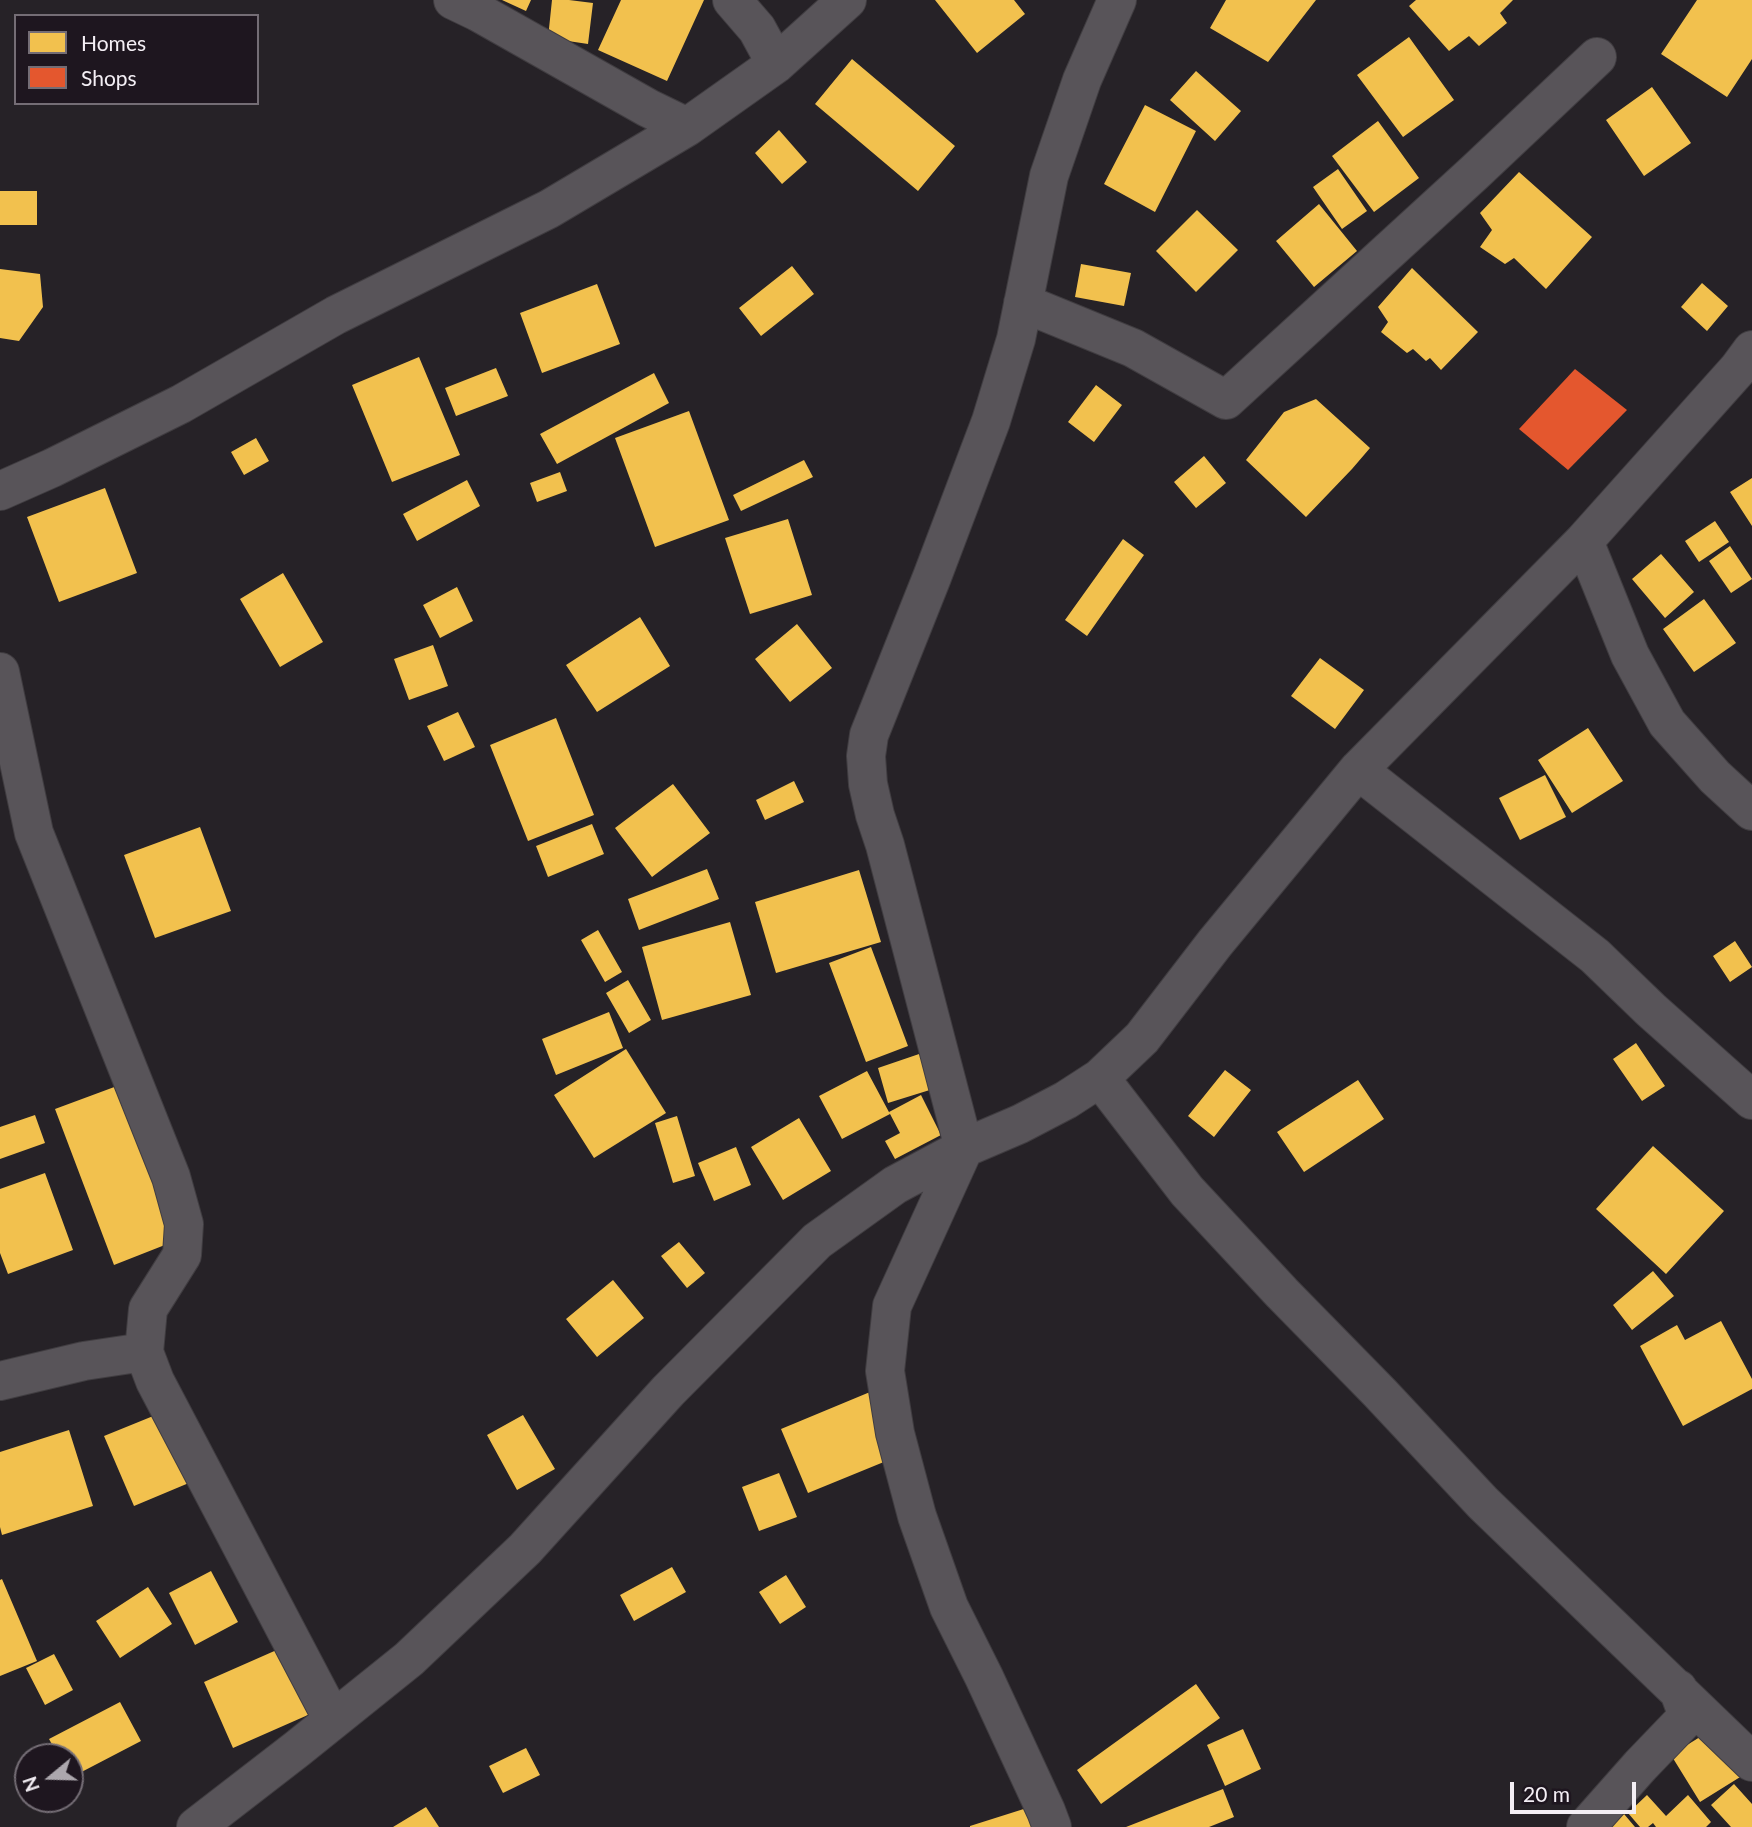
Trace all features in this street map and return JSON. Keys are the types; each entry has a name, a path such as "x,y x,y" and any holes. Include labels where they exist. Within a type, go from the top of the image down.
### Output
{"street":[{"path":"453,0 687,127"},
{"path":"733,0 757,29 776,64"},
{"path":"0,491 181,404 336,315 549,209 687,127 776,64 847,0"},
{"path":"1052,1827 949,1607 917,1516 895,1433 885,1371 892,1306 964,1148 875,815 868,784 866,757 869,735 990,421 1016,339 1049,176 1082,80 1117,0"},
{"path":"1023,303 1133,348 1226,400 1597,57"},
{"path":"196,1827 409,1659 524,1549 668,1391 817,1241 895,1185 964,1148 1020,1124 1066,1100 1100,1078 1142,1038 1215,943 1358,770 1584,541 1752,350"},
{"path":"1584,541 1630,655 1667,723 1715,777 1752,811"},
{"path":"0,672 34,833 171,1177 184,1224 182,1255 148,1309 144,1352 155,1381 333,1720"},
{"path":"1358,770 1595,956 1752,1100"},
{"path":"1100,1078 1187,1191 1282,1293 1483,1503 1752,1762"},
{"path":"0,1381 144,1352"},
{"path":"1586,1827 1688,1716 1678,1689"}],"building: Homes":[{"path":"502,0 531,0 526,11"},
{"path":"552,0 593,3 588,44 548,38"},
{"path":"621,0 704,0 667,81 598,50"},
{"path":"935,0 1014,0 1025,14 977,53"},
{"path":"1226,0 1316,0 1268,62 1210,28"},
{"path":"1416,0 1513,0 1500,13 1507,23 1479,46 1469,36 1449,51 1409,6"},
{"path":"1697,0 1752,0 1752,59 1727,97 1661,54"},
{"path":"1409,37 1454,100 1403,137 1357,75"},
{"path":"852,59 955,146 918,191 815,104"},
{"path":"1196,71 1241,111 1215,141 1170,100"},
{"path":"1652,87 1691,143 1644,176 1606,120"},
{"path":"1145,105 1196,131 1155,212 1104,184"},
{"path":"1378,121 1419,178 1374,212 1332,156"},
{"path":"779,130 807,162 782,184 755,153"},
{"path":"1338,169 1367,211 1342,229 1313,187"},
{"path":"1519,172 1592,237 1546,289 1514,258 1505,264 1480,247 1492,230 1480,213"},
{"path":"0,191 37,191 37,225 0,225"},
{"path":"1319,204 1357,251 1314,287 1276,241"},
{"path":"1197,210 1238,250 1196,292 1156,251"},
{"path":"1081,264 1131,273 1124,306 1075,297"},
{"path":"792,266 814,294 761,336 739,308"},
{"path":"1412,268 1478,332 1441,370 1430,358 1426,361 1413,349 1407,353 1381,332 1388,322 1378,307"},
{"path":"0,269 40,274 43,307 19,341 0,338"},
{"path":"1702,283 1728,306 1707,331 1681,307"},
{"path":"597,284 620,344 542,373 520,313"},
{"path":"419,357 460,455 392,482 352,385"},
{"path":"496,368 508,396 456,416 445,388"},
{"path":"654,373 669,403 557,464 540,434"},
{"path":"1096,385 1122,405 1094,442 1068,422"},
{"path":"1316,399 1370,448 1306,517 1246,460 1284,412"},
{"path":"689,411 729,520 655,547 615,438"},
{"path":"256,438 269,461 244,475 231,452"},
{"path":"1204,456 1226,483 1196,508 1174,482"},
{"path":"804,460 813,477 741,511 733,495"},
{"path":"560,472 567,491 537,502 530,483"},
{"path":"1752,478 1752,526 1730,492"},
{"path":"467,480 480,506 417,541 403,514"},
{"path":"105,488 137,573 59,602 27,517"},
{"path":"788,519 812,595 750,614 725,538"},
{"path":"1715,521 1729,542 1699,562 1685,541"},
{"path":"1123,539 1144,555 1087,636 1065,620"},
{"path":"1730,546 1752,579 1731,593 1709,561"},
{"path":"1661,554 1694,592 1665,618 1632,579"},
{"path":"283,573 323,642 280,667 240,599"},
{"path":"457,587 473,621 440,638 423,605"},
{"path":"1704,599 1736,643 1694,672 1663,629"},
{"path":"640,617 670,666 597,712 566,665"},
{"path":"797,624 832,668 790,702 755,659"},
{"path":"433,645 448,686 409,700 394,659"},
{"path":"1320,658 1364,690 1335,729 1291,696"},
{"path":"458,712 475,747 444,761 427,726"},
{"path":"556,718 594,815 528,841 490,745"},
{"path":"1588,728 1623,781 1572,813 1538,760"},
{"path":"1545,775 1566,817 1520,840 1499,798"},
{"path":"794,781 804,802 765,820 756,800"},
{"path":"673,784 710,833 652,877 615,828"},
{"path":"592,824 604,854 548,877 536,846"},
{"path":"200,827 231,911 155,938 124,855"},
{"path":"707,869 719,899 639,930 628,899"},
{"path":"859,870 881,942 776,973 755,902"},
{"path":"730,922 751,995 662,1020 642,947"},
{"path":"598,930 622,972 605,982 581,940"},
{"path":"1735,941 1752,967 1730,982 1713,956"},
{"path":"871,947 908,1046 866,1062 829,963"},
{"path":"628,980 651,1020 629,1033 606,993"},
{"path":"609,1012 623,1048 556,1075 542,1039"},
{"path":"1636,1043 1665,1086 1642,1101 1613,1059"},
{"path":"626,1049 666,1113 594,1158 554,1095"},
{"path":"922,1053 933,1089 888,1103 878,1068"},
{"path":"1225,1070 1251,1090 1214,1137 1188,1116"},
{"path":"867,1071 890,1114 842,1139 819,1096"},
{"path":"1358,1080 1384,1119 1304,1172 1277,1132"},
{"path":"117,1086 175,1241 114,1265 55,1109"},
{"path":"921,1095 941,1135 895,1159 885,1141 900,1133 889,1112"},
{"path":"35,1115 45,1143 0,1159 0,1127"},
{"path":"677,1116 695,1176 673,1183 655,1123"},
{"path":"799,1118 831,1171 783,1200 751,1147"},
{"path":"1653,1146 1724,1211 1666,1274 1596,1209"},
{"path":"736,1147 751,1185 714,1201 698,1163"},
{"path":"45,1173 73,1250 8,1274 0,1253 0,1189"},
{"path":"679,1242 705,1273 687,1288 661,1256"},
{"path":"1653,1271 1674,1296 1632,1330 1613,1305"},
{"path":"613,1280 644,1318 597,1357 566,1319"},
{"path":"1721,1321 1752,1379 1752,1389 1683,1426 1640,1346 1677,1325 1685,1340"},
{"path":"870,1392 896,1457 808,1493 781,1429"},
{"path":"168,1410 196,1480 134,1506 104,1436"},
{"path":"523,1415 555,1469 517,1490 487,1435"},
{"path":"69,1430 93,1506 2,1535 0,1452"},
{"path":"779,1473 797,1517 759,1531 742,1487"},
{"path":"672,1567 686,1592 634,1621 620,1595"},
{"path":"211,1571 238,1622 195,1645 169,1593"},
{"path":"786,1575 806,1607 780,1624 759,1592"},
{"path":"2,1579 37,1661 0,1676 0,1580"},
{"path":"148,1587 172,1624 120,1658 96,1621"},
{"path":"288,1645 317,1711 233,1748 204,1682"},
{"path":"54,1654 73,1690 45,1705 26,1668"},
{"path":"1196,1684 1220,1718 1101,1804 1077,1770"},
{"path":"120,1702 141,1741 84,1771 84,1743 51,1743 49,1739"},
{"path":"1716,1727 1745,1774 1700,1802 1671,1755"},
{"path":"1243,1729 1261,1769 1225,1786 1207,1745"},
{"path":"526,1748 540,1775 503,1793 489,1766"},
{"path":"1734,1784 1752,1804 1752,1827 1731,1827 1711,1805"},
{"path":"1223,1789 1234,1817 1209,1827 1126,1827"},
{"path":"1647,1795 1666,1816 1688,1795 1711,1822 1706,1827 1656,1827 1653,1823 1648,1827 1640,1827 1628,1813"},
{"path":"426,1807 439,1827 393,1827"},
{"path":"1030,1807 1037,1827 970,1827 970,1826"},
{"path":"1624,1814 1635,1827 1609,1827"}],"building: Shops":[{"path":"1575,369 1627,410 1568,470 1519,429"}]}
